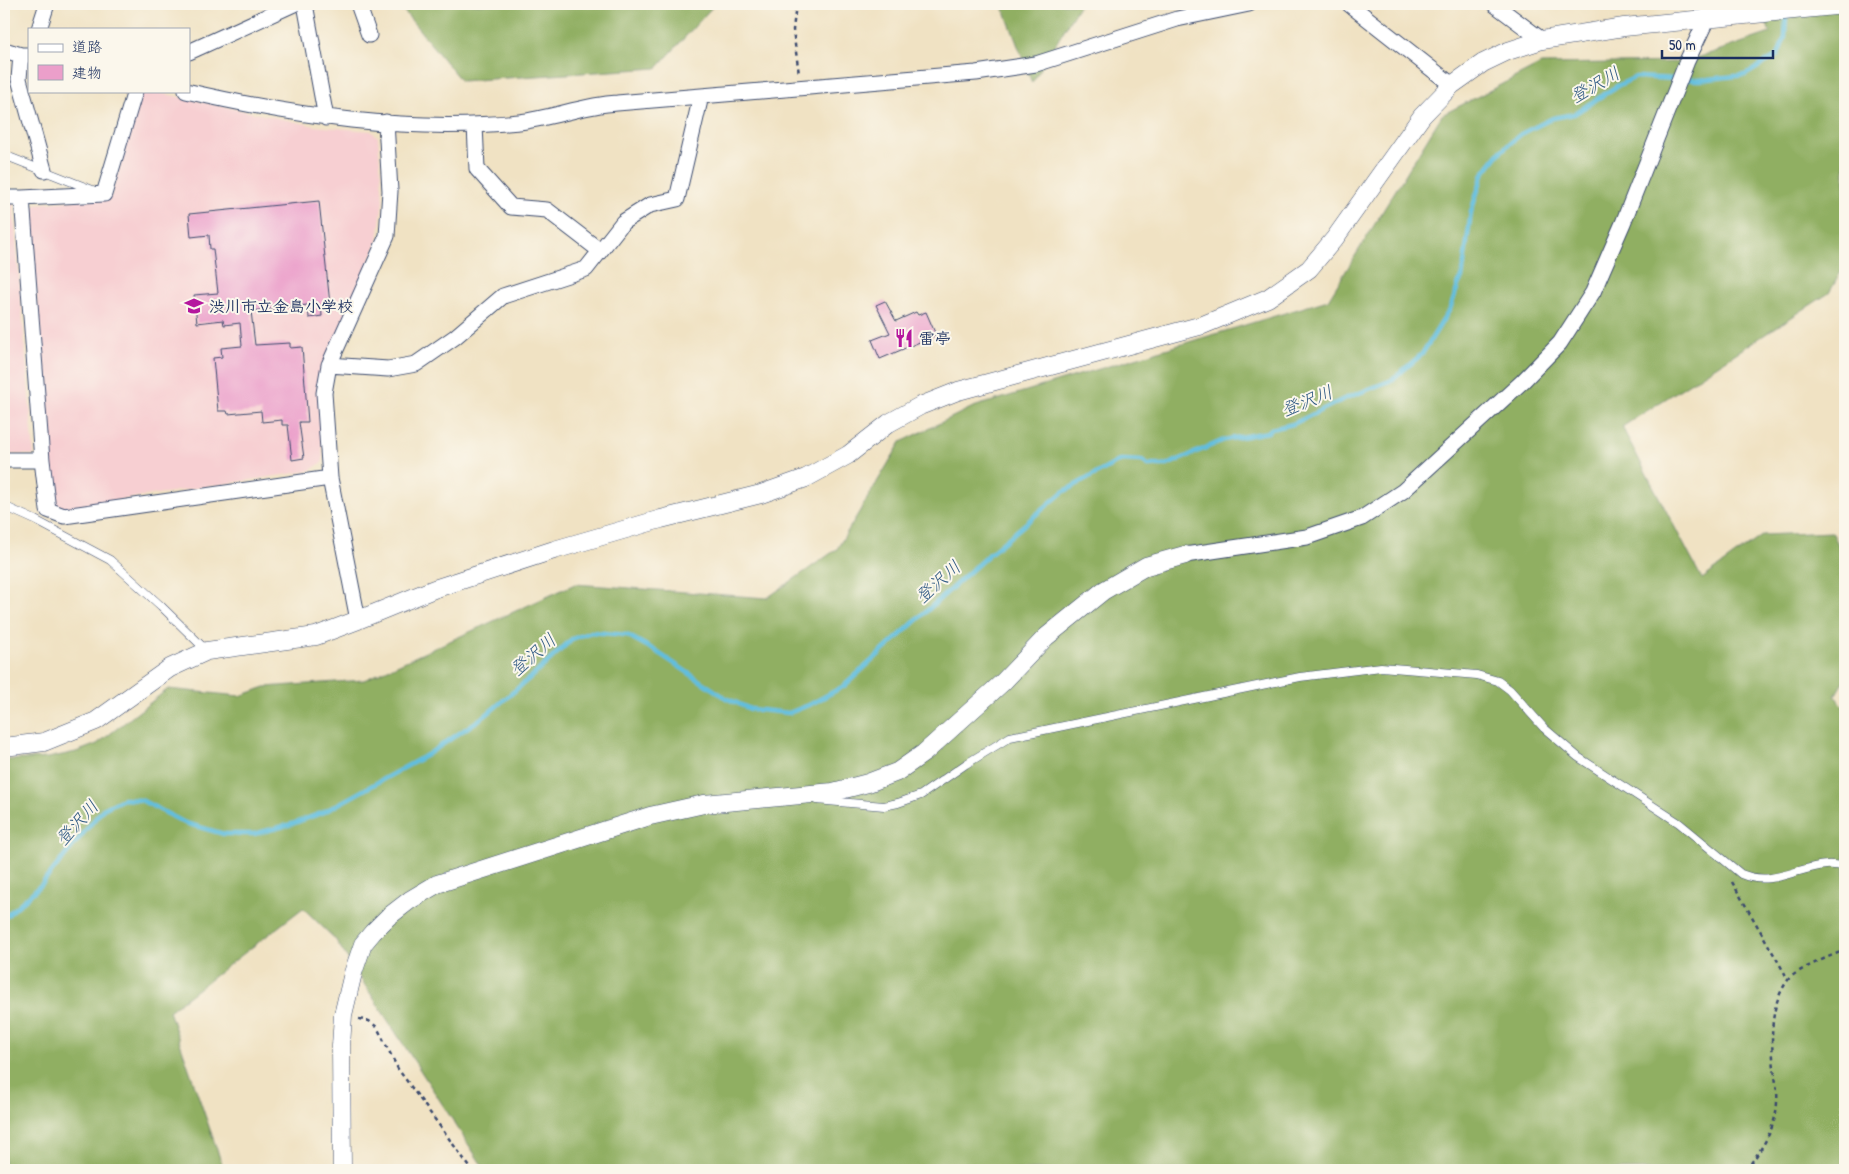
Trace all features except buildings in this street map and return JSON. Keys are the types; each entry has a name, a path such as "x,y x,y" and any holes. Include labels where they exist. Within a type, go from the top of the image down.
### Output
{"street":[{"path":"39,28 47,4"},
{"path":"190,52 294,4"},
{"path":"305,4 326,118"},
{"path":"358,4 369,34"},
{"path":"190,92 326,118 475,125 521,122 602,104 976,73 1036,64 1177,19 1249,4"},
{"path":"1349,4 1452,85"},
{"path":"1494,4 1542,40"},
{"path":"342,1170 341,1046 343,1015 353,973 363,944 388,917 410,900 438,884 650,816 704,804 833,792 897,772 924,753 1002,682 1046,637 1103,591 1146,566 1185,555 1307,537 1362,518 1403,491 1523,381 1560,343 1593,292 1623,223 1687,61 1714,4"},
{"path":"4,747 44,742 96,721 170,668 207,651 316,636 434,589 527,559 661,519 761,494 806,478 848,455 888,423 920,406 958,391 1203,325 1268,298 1308,269 1335,238 1422,116 1452,85 1483,63 1508,51 1542,40 1624,27 1845,5"},
{"path":"4,50 25,55 19,79 44,170"},
{"path":"4,198 104,194 135,92"},
{"path":"329,365 388,369 416,364 455,337 503,296 586,269 599,250 623,222 650,205 677,199 701,96"},
{"path":"358,620 330,478 324,393 329,365 387,236 390,191 386,122"},
{"path":"475,125 477,169 511,207 547,210 599,250"},
{"path":"22,198 42,460 48,510 64,516 330,478"},
{"path":"4,460 42,460"}],"lane":[{"path":"4,155 104,194"},
{"path":"4,506 35,520 110,560 207,651"},
{"path":"786,796 846,804 884,806 898,803 921,795 1010,737 1300,677 1381,667 1477,676 1498,681 1510,690 1544,728 1578,757 1679,823 1741,874 1754,879 1770,879 1826,865 1845,866"}],"path":[{"path":"796,4 793,30 800,88"},
{"path":"1730,878 1788,979"},
{"path":"1746,1170 1771,1133 1778,1103 1772,1051 1772,1025 1778,1000 1788,979 1796,973 1845,950"},
{"path":"343,1015 369,1021 377,1027 398,1069 472,1170"}],"shaded area":[{"name":"渋川市立金島小学校","path":"140,92 156,92 315,126 371,131 378,137 383,200 378,241 318,381 323,462 309,471 60,509 53,503 30,210 37,204 111,197"},
{"path":"4,203 13,203 34,455 4,454"}],"green space":[{"path":"398,4 715,4 657,68 461,81"},
{"path":"1002,4 1080,4 1032,83"},
{"path":"1760,4 1845,4 1845,265 1829,293 1622,427 1702,579 1763,535 1832,532 1845,558 1845,678 1835,696 1845,709 1845,1170 485,1170 335,939 303,908 169,1011 224,1170 4,1170 4,760 48,758 76,752 97,744 168,689 240,696 265,687 364,680 575,584 767,598 837,549 901,442 973,407 1328,300 1442,115 1541,64 1685,62 1770,33"}],"waterway":[{"name":"登沢川","path":"1683,79 1699,80 1745,75 1778,55 1785,37 1786,15"},
{"name":"登沢川","path":"4,918 41,885 103,809 123,799 141,800 185,823 224,834 254,834 292,824 324,812 427,755 486,715 572,639 591,632 627,635 654,650 726,698 750,709 789,713 811,704 844,686 987,556 1063,492 1121,460 1142,461 1148,465 1167,465 1224,440 1268,432 1271,429 1293,424 1344,399 1392,380 1422,354 1450,309 1462,278 1471,212 1483,174 1501,151 1521,134 1553,118 1574,114 1617,86 1636,77 1675,79"}],"place":[{"name":"渋川市立金島小学校","path":"194,306"},
{"name":"雷亭","path":"904,338"}]}
